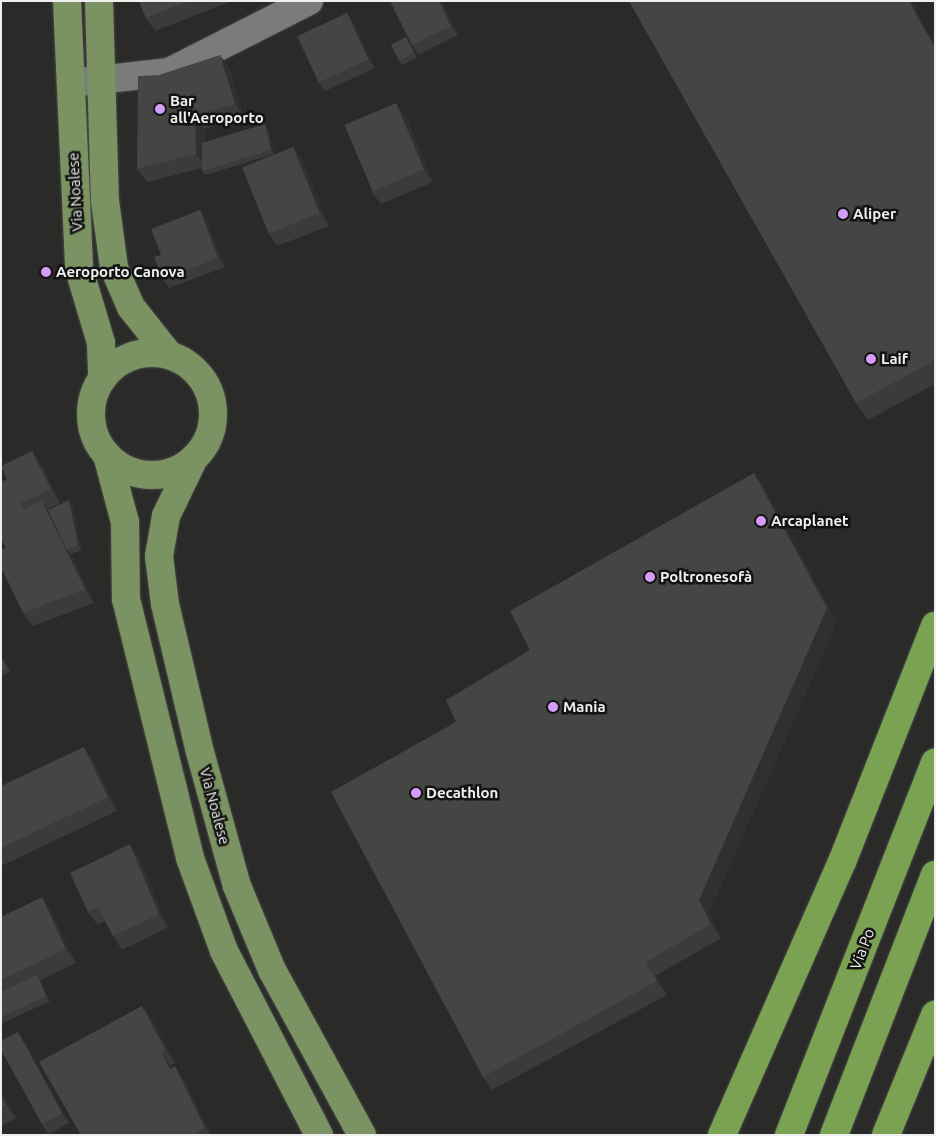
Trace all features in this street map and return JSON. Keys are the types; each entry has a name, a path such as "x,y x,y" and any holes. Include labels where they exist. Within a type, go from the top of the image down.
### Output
{"highway":[{"path":"722,1135 842,862 935,626"},
{"name":"Via Po","path":"789,1135 935,763"},
{"path":"834,1135 935,875"},
{"path":"886,1135 935,1016"}],"main road":[{"name":"Via Noalese","path":"67,1 79,269 101,343 102,379"},
{"name":"Via Noalese","path":"99,1 106,201 116,275 131,307 169,355"},
{"path":"107,455 122,467 150,474 178,469 194,458 212,424 210,394 193,369 169,355 132,356 102,379 91,407 92,424 107,455 125,522 126,599 190,858 228,959 319,1135"},
{"name":"Via Noalese","path":"194,458 166,516 159,556 165,604 200,752 236,886 265,953 362,1135"}],"street":[{"path":"71,83 103,81 169,72 309,1"}],"building":[{"path":"139,1 188,1 146,18"},
{"path":"390,1 439,1 451,26 412,45"},
{"name":"Aliper","path":"629,1 909,1 935,48 935,355 932,362 856,403"},
{"path":"347,13 369,59 319,82 297,36"},
{"path":"406,37 414,53 399,61 391,45"},
{"path":"220,55 235,104 195,115 196,154 137,169 138,76 159,75"},
{"path":"396,103 424,169 373,191 344,125"},
{"path":"265,124 271,150 202,171 202,143"},
{"path":"293,147 320,213 269,233 242,168"},
{"path":"200,210 218,258 163,279 154,257 161,255 151,229"},
{"path":"32,451 51,489 21,503 24,509 42,501 85,589 23,613 1,567 1,550 6,548 1,539 1,482 7,479 1,466"},
{"path":"754,473 827,608 699,900 711,924 646,962 657,981 483,1077 331,792 456,722 446,700 530,650 510,611"},
{"path":"69,500 78,545 67,550 48,510"},
{"path":"1,657 7,668 1,670"},
{"path":"84,747 108,797 1,848 1,786"},
{"path":"130,844 159,914 113,936 98,907 88,912 70,873"},
{"path":"42,897 66,949 1,980 1,917"},
{"path":"37,975 46,996 1,1017 1,992"},
{"path":"142,1006 165,1049 161,1052 170,1069 175,1066 205,1128 192,1135 81,1135 39,1062"},
{"path":"18,1032 62,1113 42,1124 1,1050 1,1041"},
{"path":"1,1096 6,1105 1,1107"}],"place":[{"name":"Bar all'Aeroporto","path":"160,109"},
{"name":"Aliper","path":"843,214"},
{"name":"Aeroporto Canova","path":"46,272"},
{"name":"Laif","path":"871,359"},
{"name":"Arcaplanet","path":"761,521"},
{"name":"Poltronesofà","path":"650,577"},
{"name":"Mania","path":"553,707"},
{"name":"Decathlon","path":"416,793"}]}
